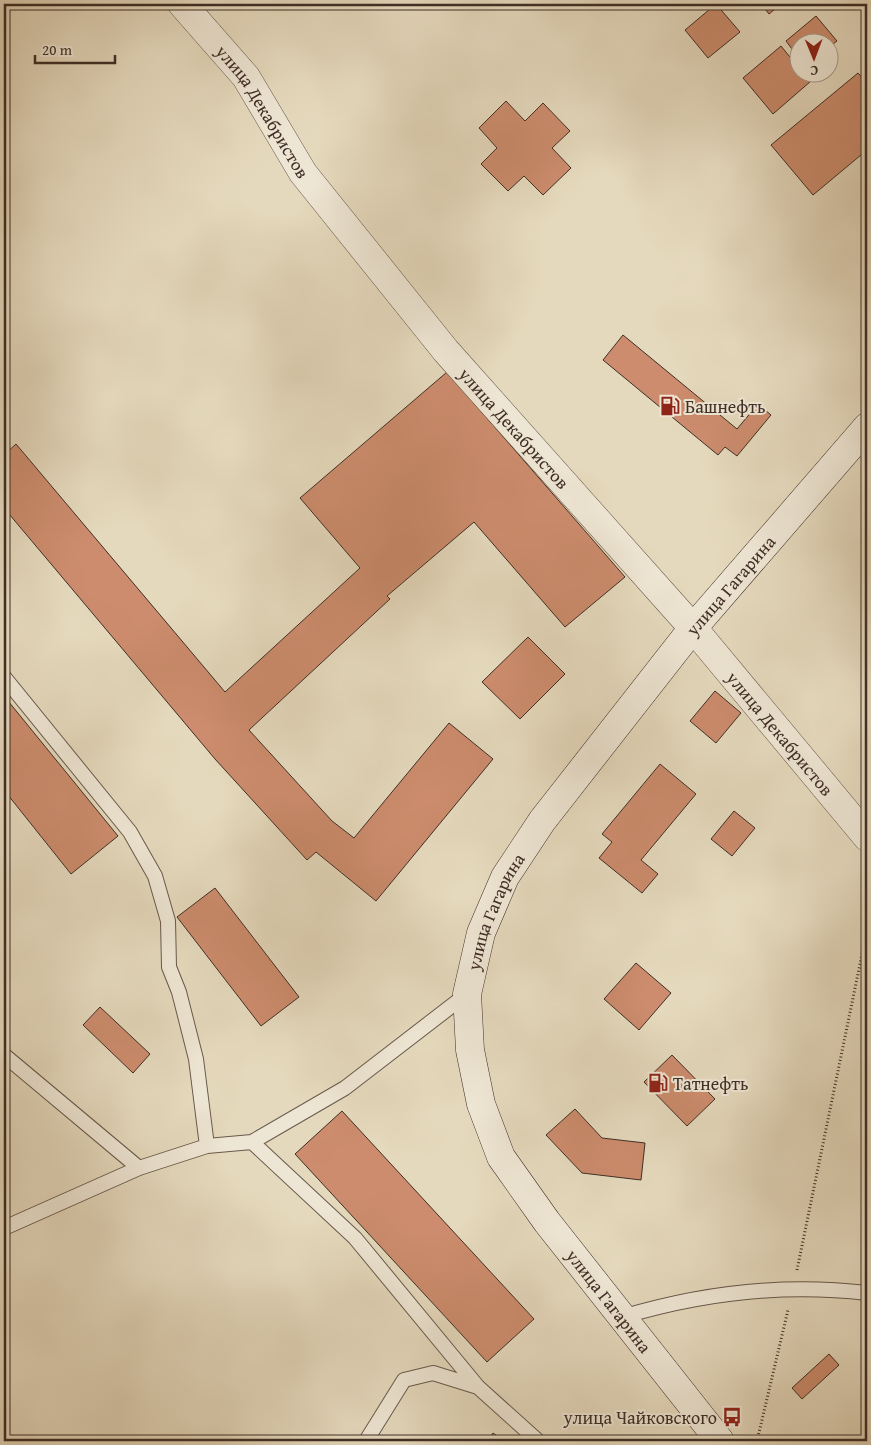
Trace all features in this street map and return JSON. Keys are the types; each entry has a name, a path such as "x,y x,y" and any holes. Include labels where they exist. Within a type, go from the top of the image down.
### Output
{"main road":[{"name":"улица Декабристов","path":"182,4 246,78 304,173 446,351 693,628 867,837"},
{"name":"улица Гагарина","path":"720,1441 547,1222 501,1157 481,1104 470,1050 467,994 481,933 505,876 548,813 693,628 867,427"}],"lane":[{"path":"4,677 130,832 155,876 168,922 169,967 179,992 196,1059 207,1146"},
{"path":"4,1228 139,1168 207,1146 252,1142 345,1088 467,994"},
{"path":"4,1055 139,1168"},
{"path":"252,1142 356,1238 478,1387 538,1441"},
{"path":"622,1317 671,1302 738,1292 793,1289 867,1293"},
{"path":"366,1441 404,1380 432,1373 478,1387"}],"path":[{"path":"756,1441 793,1289 867,930"}],"building":[{"path":"716,4 740,32 708,58 685,30"},
{"path":"761,4 781,4 769,14"},
{"path":"816,16 829,32 797,32"},
{"path":"781,46 788,55 788,82 810,82 773,114 743,78"},
{"path":"858,73 867,83 867,150 813,195 771,145"},
{"path":"506,101 525,121 543,103 570,131 552,148 571,168 543,195 524,176 508,191 481,164 497,148 479,128"},
{"path":"623,335 737,429 758,404 771,415 737,456 725,447 718,455 603,360"},
{"path":"447,372 625,577 565,627 474,522 387,596 390,599 249,730 332,821 354,838 449,723 493,759 376,901 316,852 307,860 215,759 4,508 4,455 16,444 225,692 360,568 300,498"},
{"path":"528,637 565,674 520,719 482,682"},
{"path":"715,691 741,713 716,743 690,721"},
{"path":"4,696 118,836 71,874 4,790"},
{"path":"660,764 696,794 641,860 658,874 642,893 599,858 612,842 602,834"},
{"path":"734,811 755,828 732,856 711,839"},
{"path":"215,888 299,997 261,1026 177,917"},
{"path":"636,963 671,993 639,1030 604,999"},
{"path":"100,1007 150,1054 133,1073 83,1025"},
{"path":"672,1055 715,1099 687,1126 644,1082"},
{"path":"575,1109 602,1138 645,1143 641,1180 582,1173 546,1135"},
{"path":"342,1111 534,1319 487,1362 295,1154"},
{"path":"829,1354 839,1365 802,1399 792,1388"},
{"path":"493,1433 504,1441 487,1441"}],"place":[{"name":"Башнефть","path":"670,406"},
{"name":"Татнефть","path":"658,1083"},
{"name":"улица Чайковского","path":"732,1417"}]}
